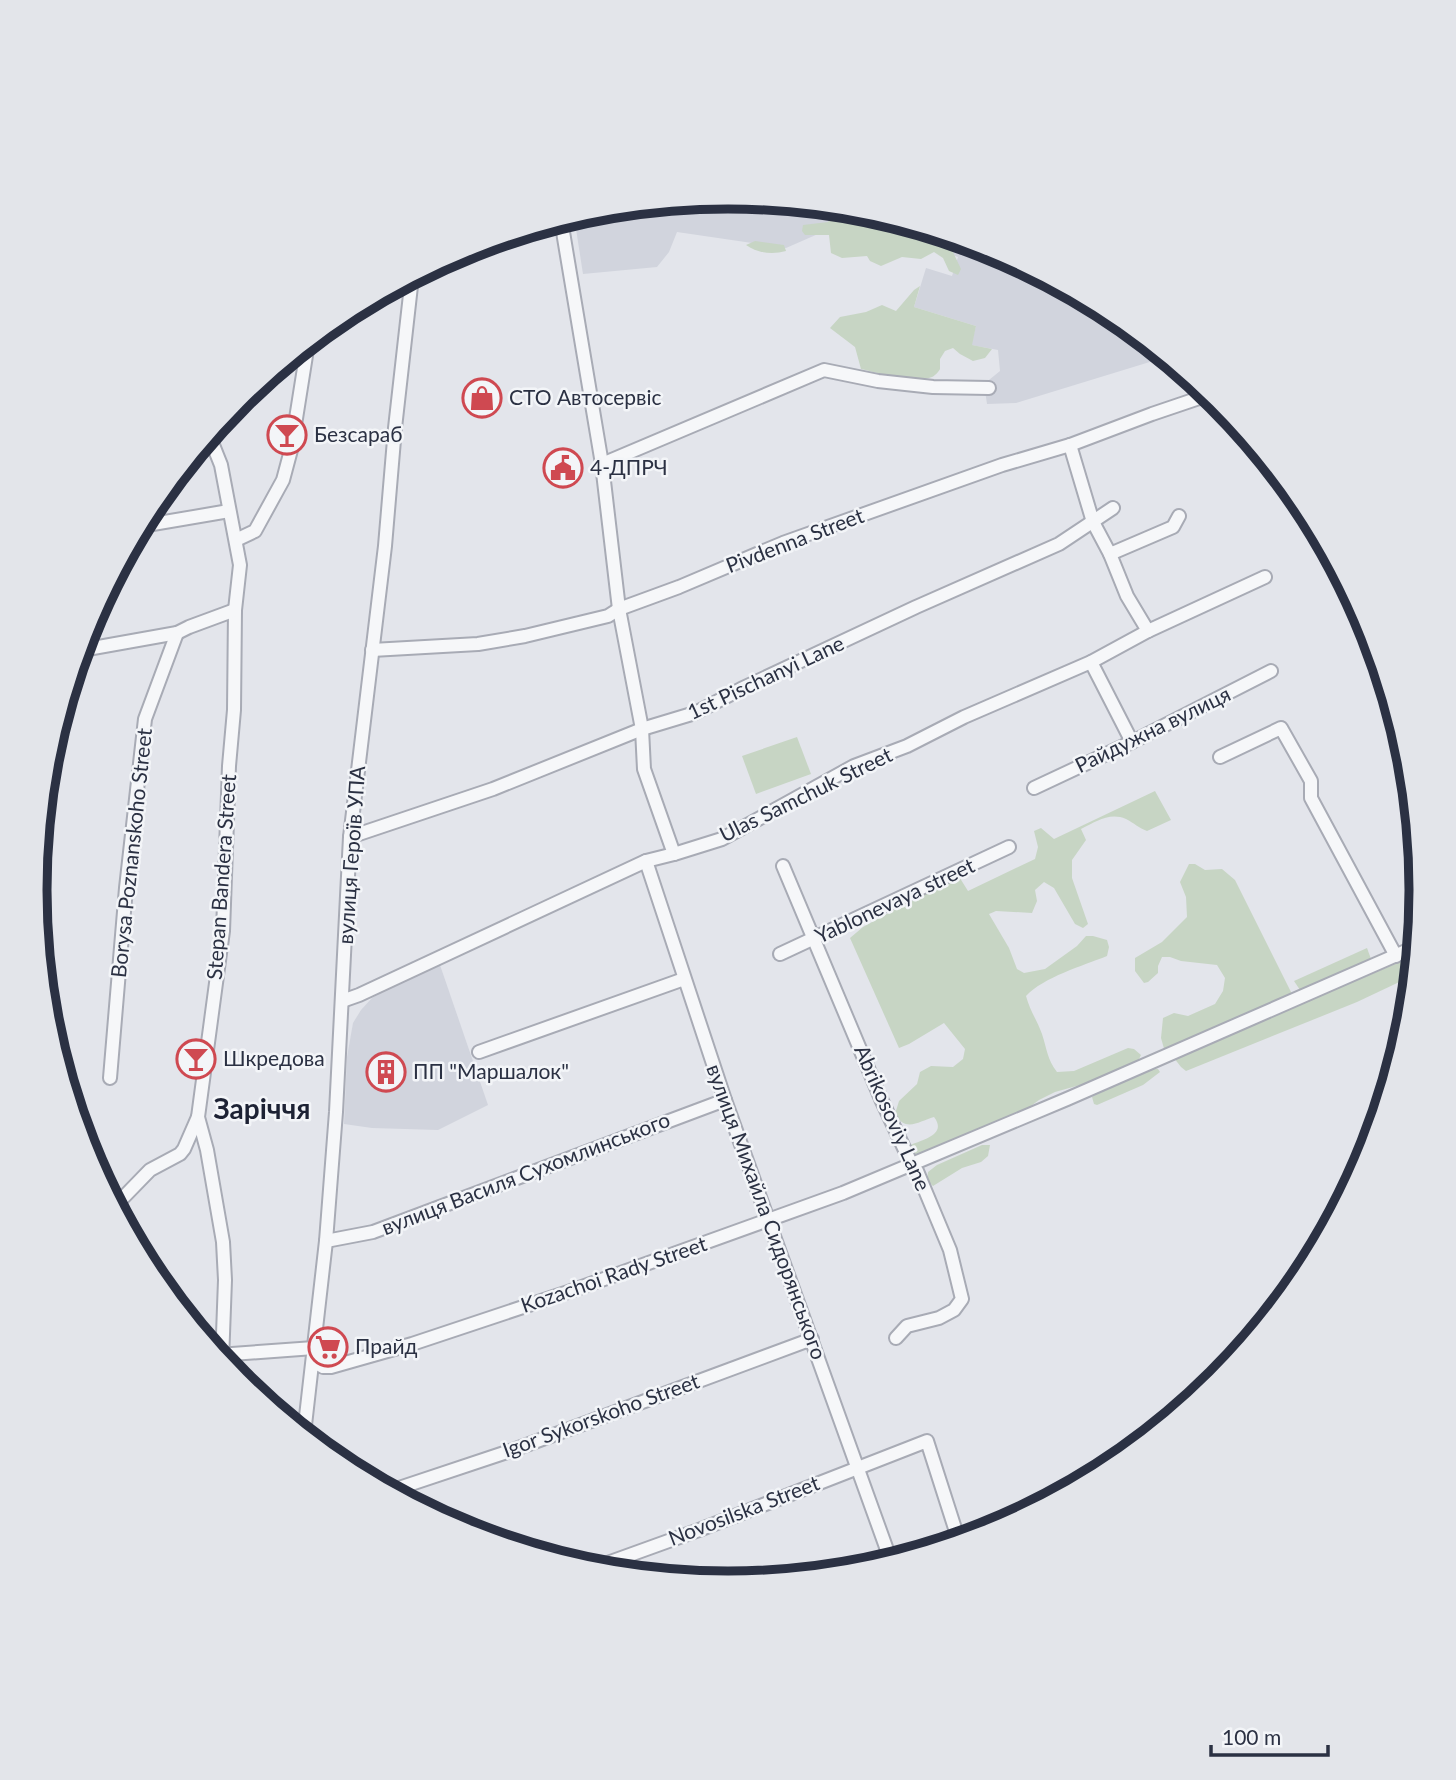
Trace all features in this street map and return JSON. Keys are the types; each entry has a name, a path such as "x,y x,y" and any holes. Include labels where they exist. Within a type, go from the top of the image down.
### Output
{"street":[{"path":"563,230 602,464 620,609 642,729 644,769 674,855"},
{"name":"вулиця Героїв УПА","path":"305,1423 326,1241 336,1112 350,837 411,288"},
{"path":"236,540 255,531 283,480 291,450 306,357"},
{"path":"602,464 824,370 878,381 933,387 989,388"},
{"name":"Pivdenna Street","path":"372,650 478,643 525,636 608,616 783,543 1198,398"},
{"name":"Stepan Bandera Street","path":"213,445 222,465 240,565 235,610 234,710 229,766 223,931 198,1117 207,1150 223,1242 225,1280 222,1345"},
{"path":"1069,445 1093,522 1127,596 1148,631"},
{"name":"1st Pischanyi Lane","path":"350,837 493,789 642,729 695,713 916,607 1059,544 1114,508"},
{"path":"155,524 229,511"},
{"path":"1110,554 1173,527 1179,516"},
{"name":"Ulas Samchuk Street","path":"342,1001 646,860 674,855 722,839 854,766 907,746 964,717 1091,662 1148,631 1265,577"},
{"path":"92,649 177,633 235,610"},
{"name":"Borysa Poznanskoho Street","path":"110,1078 126,888 145,719 177,633"},
{"path":"1091,662 1132,742"},
{"name":"Райдужна вулиця","path":"1034,788 1132,742 1271,671"},
{"path":"1220,757 1281,728 1311,780 1311,798 1396,956"},
{"name":"Yablonevaya street","path":"780,954 1009,847"},
{"name":"вулиця Михайла Сидорянського","path":"646,860 724,1100 888,1552"},
{"name":"Abrikosoviy Lane","path":"783,866 881,1098 917,1171 950,1250 962,1299 954,1310 939,1318 907,1326 896,1338"},
{"name":"Kozachoi Rady Street","path":"233,1357 313,1354 323,1367 331,1367 412,1344 568,1292 843,1193 1406,952"},
{"path":"479,1052 684,979"},
{"name":"вулиця Василя Сухомлинського","path":"326,1241 373,1232 724,1100"},
{"path":"121,1199 150,1170 180,1154 198,1117"},
{"name":"Igor Sykorskoho Street","path":"401,1487 513,1450 812,1339"},
{"name":"Novosilska Street","path":"613,1561 927,1441 956,1532"}],"shaded area":[{"path":"728,209 817,215 850,220 786,248 677,232 669,252 657,267 583,274 576,227 595,222 639,215"},
{"path":"851,220 947,245 1029,279 1106,324 1155,360 1016,403 987,404 984,384 1000,371 998,350 971,345 976,326 914,307 926,268 952,276 958,257"},
{"name":"ПП \"Маршалок\"","path":"440,965 488,1105 438,1130 372,1128 344,1124 347,1057 353,1023 372,998"}],"green space":[{"path":"831,217 861,222 930,240 952,250 961,269 958,275 949,271 943,258 934,252 921,259 902,257 881,266 870,261 867,256 842,258 831,253 829,235 805,235 802,231 803,225 828,222"},
{"path":"755,241 784,245 786,251 765,252 746,245"},
{"path":"920,286 914,307 976,326 972,345 992,349 985,358 973,361 953,348 945,351 940,359 939,371 925,379 897,377 861,369 855,347 830,328 840,317 866,312 882,305 896,311"},
{"path":"797,737 811,774 756,794 742,756"},
{"path":"1155,791 1171,820 1147,831 1126,819 1114,817 1081,829 1086,840 1072,860 1072,878 1088,924 1083,928 1075,924 1054,888 1044,882 1035,890 1037,901 1032,913 996,911 989,914 1009,948 1017,969 1024,973 1045,969 1077,946 1086,936 1107,940 1107,956 1053,978 1026,996 1049,1058 1057,1072 1074,1071 1128,1048 1141,1055 1136,1065 1112,1076 1055,1092 1005,1121 935,1148 916,1154 909,1152 908,1146 931,1136 938,1128 934,1117 913,1124 899,1120 895,1114 899,1101 917,1084 920,1072 931,1066 953,1067 963,1059 965,1049 944,1023 899,1048 850,938 863,927 958,875 968,891 1035,859 1038,847 1034,831 1041,828 1054,839"},
{"path":"1189,864 1195,864 1205,870 1222,869 1235,880 1291,992 1289,998 1165,1052 1161,1038 1163,1018 1174,1013 1188,1016 1215,1004 1223,991 1225,978 1217,965 1170,957 1162,957 1158,973 1148,982 1144,983 1135,971 1135,958 1162,942 1187,917 1186,897 1180,882"},
{"path":"1367,948 1370,963 1304,991 1300,990 1294,981"},
{"path":"1405,960 1403,980 1357,1002 1186,1071 1174,1058"},
{"path":"1146,1069 1158,1069 1160,1072 1143,1085 1094,1104 1092,1097"},
{"path":"982,1145 990,1145 988,1156 981,1162 962,1168 933,1186 927,1180 928,1172 937,1165"}],"place":[{"name":"СТО Автосервіс","path":"482,398"},
{"name":"Безсараб","path":"287,435"},
{"name":"4-ДПРЧ","path":"563,468"},
{"name":"Шкредова","path":"196,1059"},
{"name":"ПП \"Маршалок\"","path":"386,1072"},
{"name":"Прайд","path":"328,1347"}],"district":[{"name":"Заріччя","path":"262,1109"}]}
